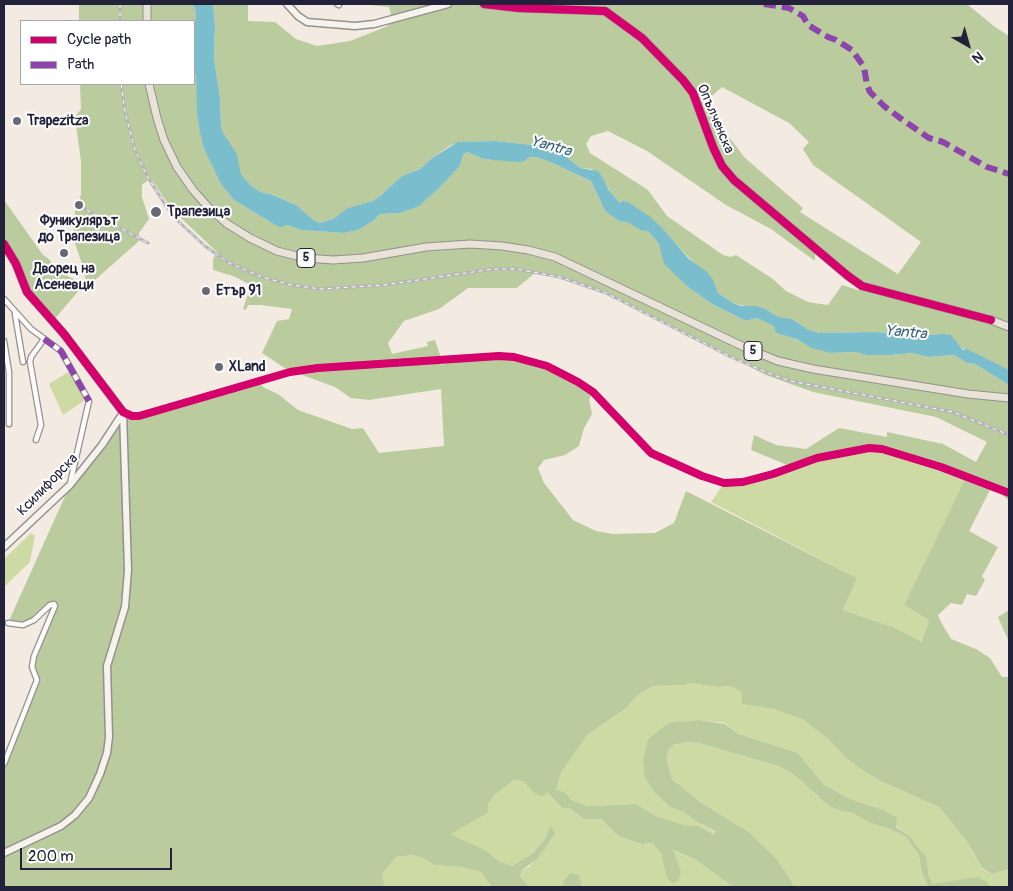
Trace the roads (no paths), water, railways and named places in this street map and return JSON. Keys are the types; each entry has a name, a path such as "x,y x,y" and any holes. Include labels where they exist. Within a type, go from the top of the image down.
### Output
{"main road":[{"path":"147,4 147,20"},
{"name":"5","path":"150,85 164,140 177,166 193,190 226,223 250,238 278,251 305,258 333,260 364,258 426,247 470,244 528,250 555,257 744,347 778,361 813,369 968,394 1009,398"},
{"path":"991,320 1009,326"}],"street":[{"path":"287,4 298,16 307,22 355,26 374,24 448,4"},
{"name":"Опълченска","path":"484,4 519,8 604,11 642,38 683,80 693,93 713,147 722,166 734,180 848,276 862,286 991,320"},
{"path":"4,244 16,264 27,292 64,334 123,412 132,416 139,416 290,372 318,368 499,356 514,357 547,366 593,392 651,454 702,476 724,483 743,482 773,474 817,458 882,449 941,467 1009,494"},
{"path":"4,299 31,329 60,351 89,401 70,485"},
{"path":"15,313 23,362"},
{"path":"36,440 41,425 30,362 31,357 44,339"},
{"path":"4,341 9,372 8,424"},
{"path":"4,853 61,826 75,815 89,798 107,753 109,722 106,666 125,607 127,582 123,412"},
{"name":"Ксилифорска","path":"4,547 70,485 102,445 123,412"},
{"path":"4,764 37,680 32,667 34,656 55,606 54,604 50,605 34,620 23,625 8,623"}],"water":[{"path":"192,4 213,4 215,24 214,59 220,97 221,127 237,155 241,174 251,186 263,193 271,194 296,205 315,221 320,223 333,219 348,208 373,201 402,176 420,169 432,158 458,142 495,141 543,146 559,151 580,168 598,171 608,189 620,203 623,201 628,202 649,216 689,259 707,272 713,280 718,293 733,303 765,309 778,317 792,319 809,330 819,333 872,332 913,337 940,334 951,335 963,350 972,352 979,362 993,365 1008,374 1009,385 975,364 967,363 954,355 928,357 912,353 865,355 857,352 831,353 812,348 797,339 779,334 775,331 775,327 764,321 756,318 746,321 712,304 688,287 664,264 659,244 648,231 619,221 605,211 591,181 535,157 519,162 484,159 467,152 463,155 460,166 418,207 400,213 380,214 373,221 358,230 344,233 301,230 287,225 277,226 234,200 221,184 204,149 197,112 195,8"}],"waterway":[{"name":"Yantra","path":"967,354 1009,375"}],"railway":[{"path":"120,4 120,20"},
{"path":"121,85 125,112 135,150 147,176 166,206 179,222 205,246 229,263 262,277 291,285 321,289 384,285 493,269 516,269 560,277 606,293 731,357 790,381 953,412 1009,435"},
{"path":"80,206 148,243"}],"place":[{"name":"Trapezitza","path":"17,121"},
{"name":"Фуникулярът до Трапезица","path":"79,205"},
{"name":"Трапезица","path":"156,212"},
{"name":"Дворец на Асеневци","path":"64,253"},
{"name":"Етър 91","path":"206,291"},
{"name":"XLand","path":"219,367"}]}
